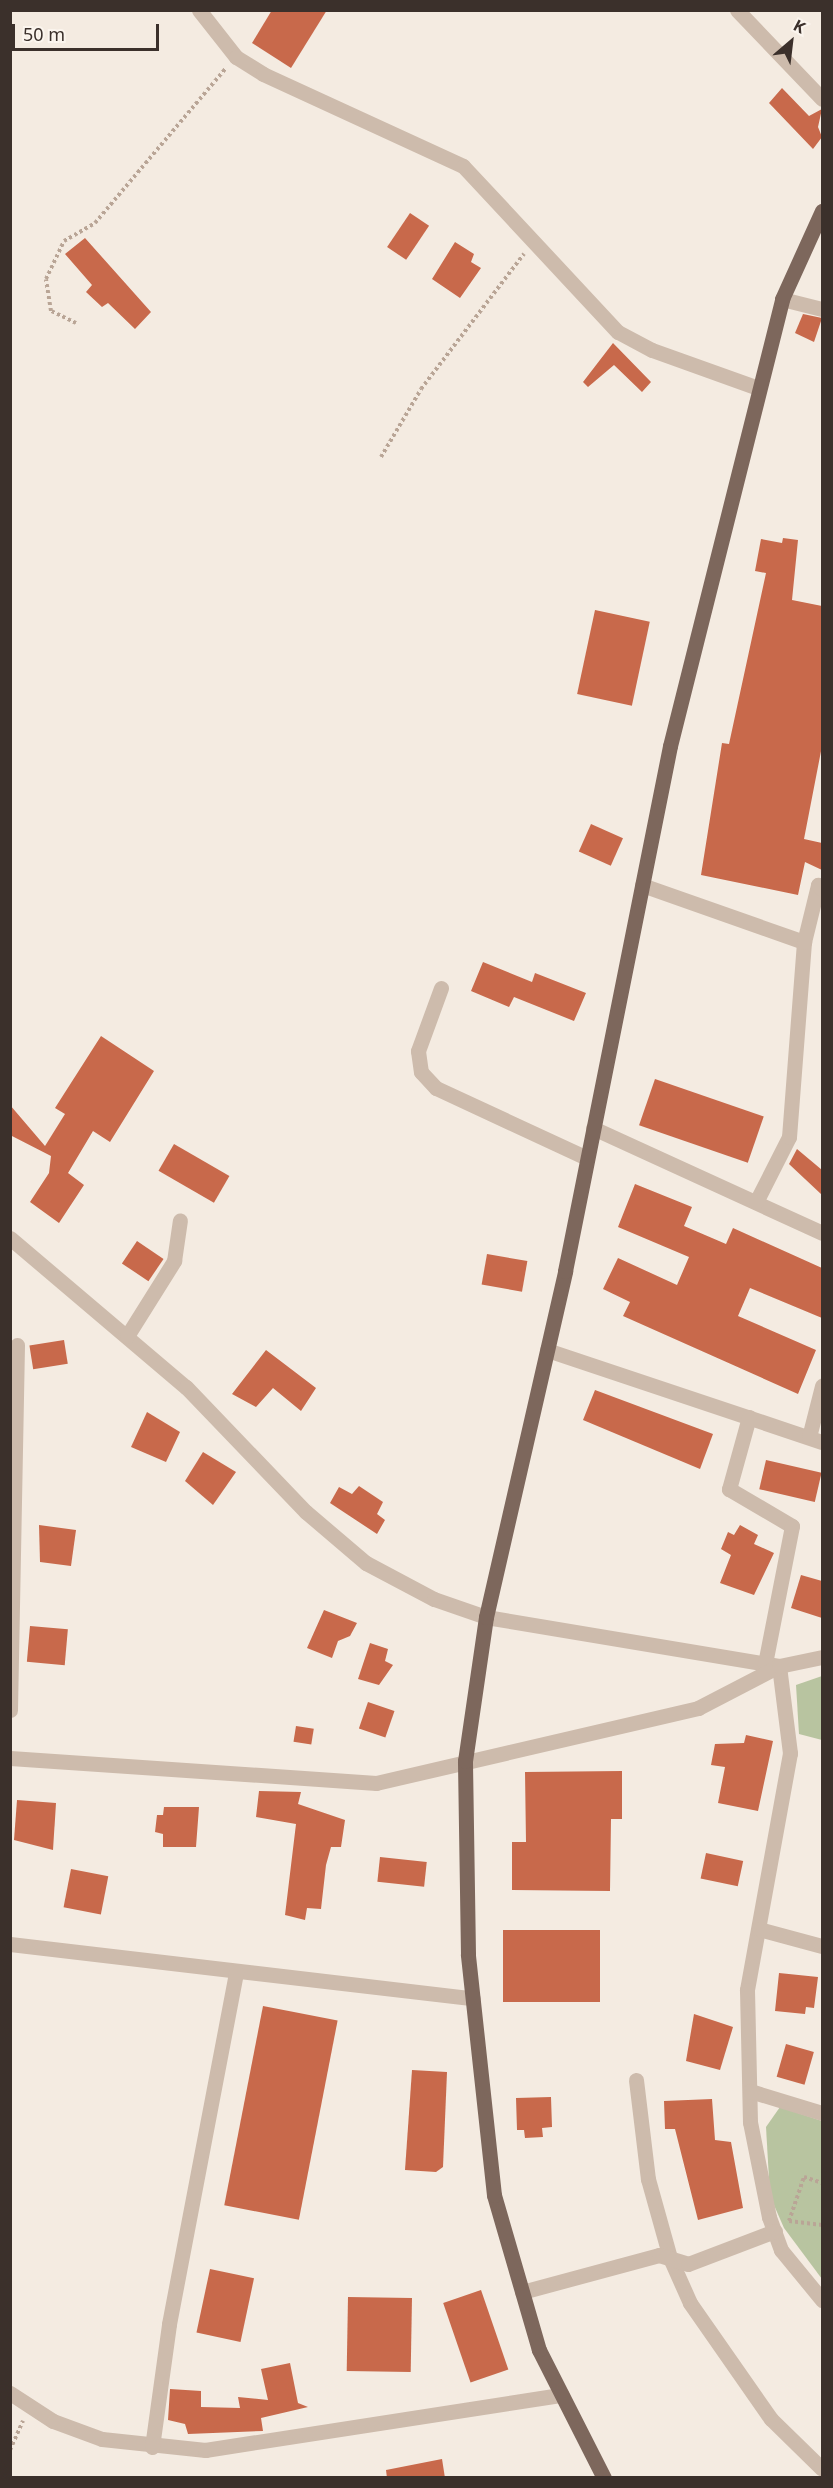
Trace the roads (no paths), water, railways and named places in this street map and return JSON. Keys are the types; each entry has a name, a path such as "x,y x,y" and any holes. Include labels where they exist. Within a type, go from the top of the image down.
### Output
{"main road":[{"path":"604,2478 539,2349 494,2195 473,1998 465,1761 486,1617 547,1350 670,746 782,299 822,211"}],"street":[{"path":"199,10 236,57 341,113 463,166 536,239 618,332 652,350 758,388"},
{"path":"737,10 822,99"},
{"path":"782,299 822,309"},
{"path":"642,885 804,942"},
{"path":"756,1202 789,1137 804,942 818,885 822,890"},
{"path":"441,988 418,1051 421,1072 436,1088 587,1158"},
{"path":"593,1128 822,1233"},
{"path":"127,1336 174,1261 180,1220"},
{"path":"10,1238 186,1387 306,1512 366,1563 434,1599 486,1617 772,1665 822,1657"},
{"path":"10,1710 17,1345"},
{"path":"547,1350 816,1439 822,1386"},
{"path":"749,1417 729,1489 792,1526 772,1665 789,1753 747,1990 750,2122 775,2231 782,2250 822,2300"},
{"path":"10,1758 376,1783 698,1708 772,1665"},
{"path":"759,1929 822,1947"},
{"path":"10,1944 473,1998"},
{"path":"152,2447 169,2324 236,1972"},
{"path":"636,2080 648,2178 670,2258 690,2303 771,2420 822,2469"},
{"path":"750,2091 822,2113"},
{"path":"522,2292 659,2255 688,2264 775,2231"},
{"path":"10,2393 28,2408 102,2439 152,2447 205,2450 562,2395"}]}
